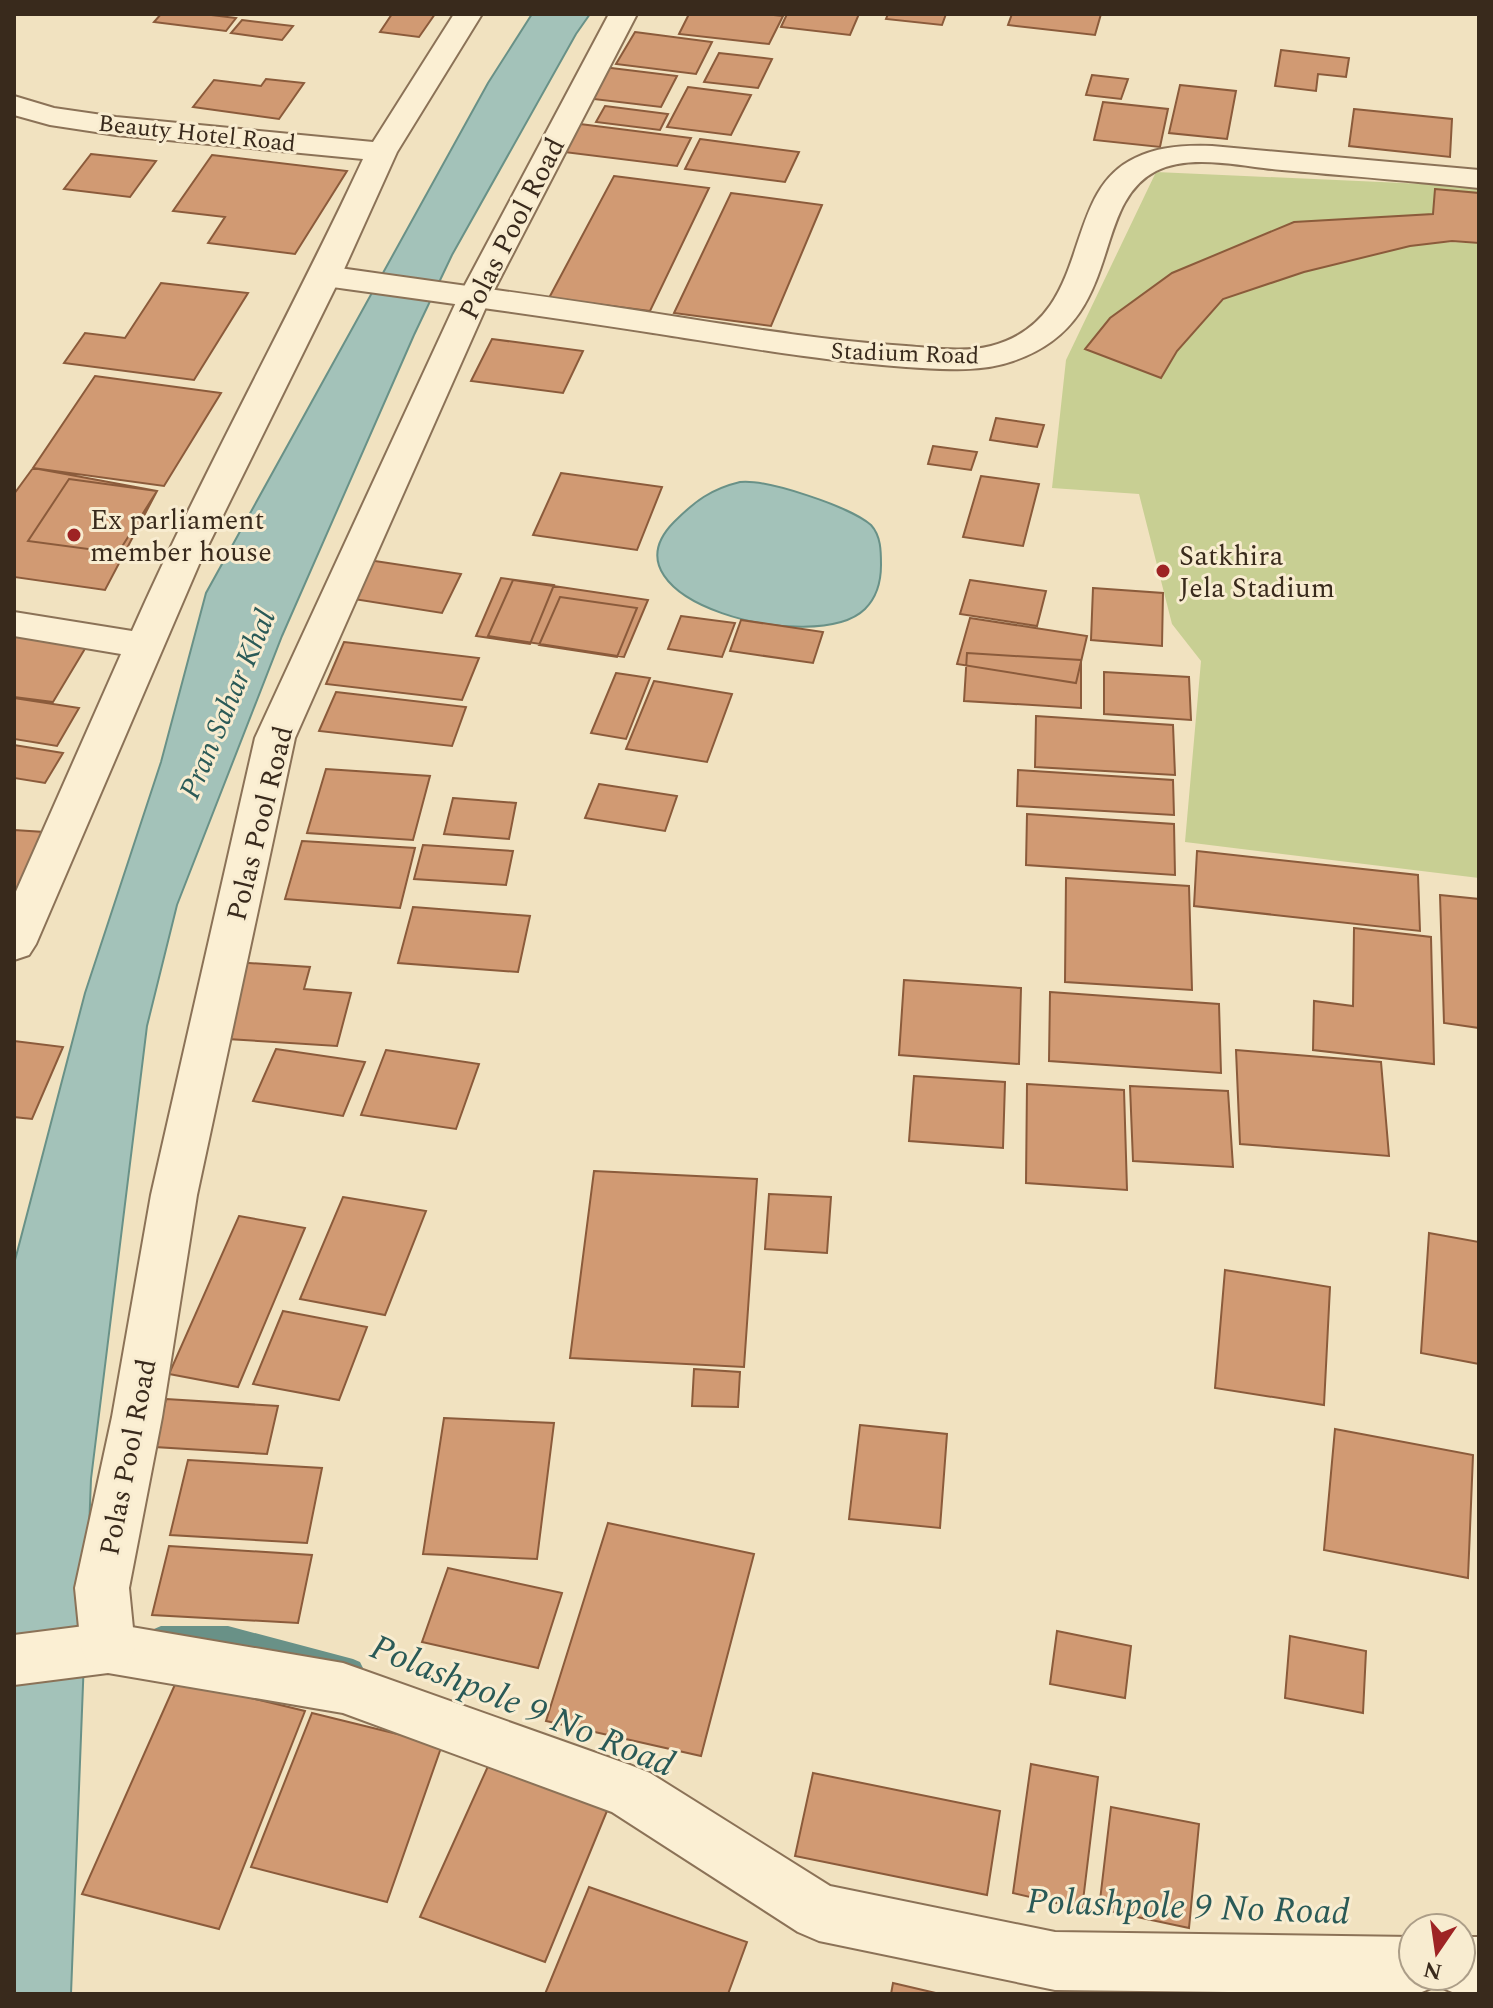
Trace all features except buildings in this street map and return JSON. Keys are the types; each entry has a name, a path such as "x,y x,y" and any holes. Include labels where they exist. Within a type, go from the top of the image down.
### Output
{"street":[{"path":"14,944 181,562 325,276 382,152 468,14"},
{"name":"Polas Pool Road","path":"108,1648 102,1588 137,1417 174,1195 275,738 474,298 623,14"},
{"name":"Beauty Hotel Road","path":"14,105 50,116 116,126 382,152"},
{"name":"Stadium Road","path":"325,276 829,352 943,359 1000,354 1040,336 1075,300 1114,193 1140,166 1159,159 1211,156 1479,179"},
{"path":"14,624 146,646"},
{"path":"14,1660 108,1648 343,1688 630,1792 819,1912 1055,1961 1397,1966"}],"green space":[{"path":"1156,172 1479,189 1479,193 1436,189 1433,214 1294,222 1172,273 1110,318 1085,349 1161,378 1196,327 1231,296 1314,269 1397,248 1452,242 1479,243 1479,878 1185,842 1201,661 1172,624 1139,494 1052,488 1066,360"}],"water":[{"name":"Pran Sahar Khal","path":"532,14 590,14 452,255 414,335 282,636 177,905 147,1026 91,1479 71,1994 14,1994 14,1264 85,993 161,762 206,593 488,83"},
{"path":"740,482 769,485 808,496 846,510 871,525 880,544 881,571 875,594 865,609 840,622 804,627 762,623 722,613 687,597 664,576 658,550 674,522 704,497"}],"waterway":[{"name":"Polashpole 9 No Road","path":"161,1635 228,1635 353,1668"}],"place":[{"name":"Ex parliament member house","path":"74,535"},
{"name":"Satkhira Jela Stadium","path":"1163,571"}]}
